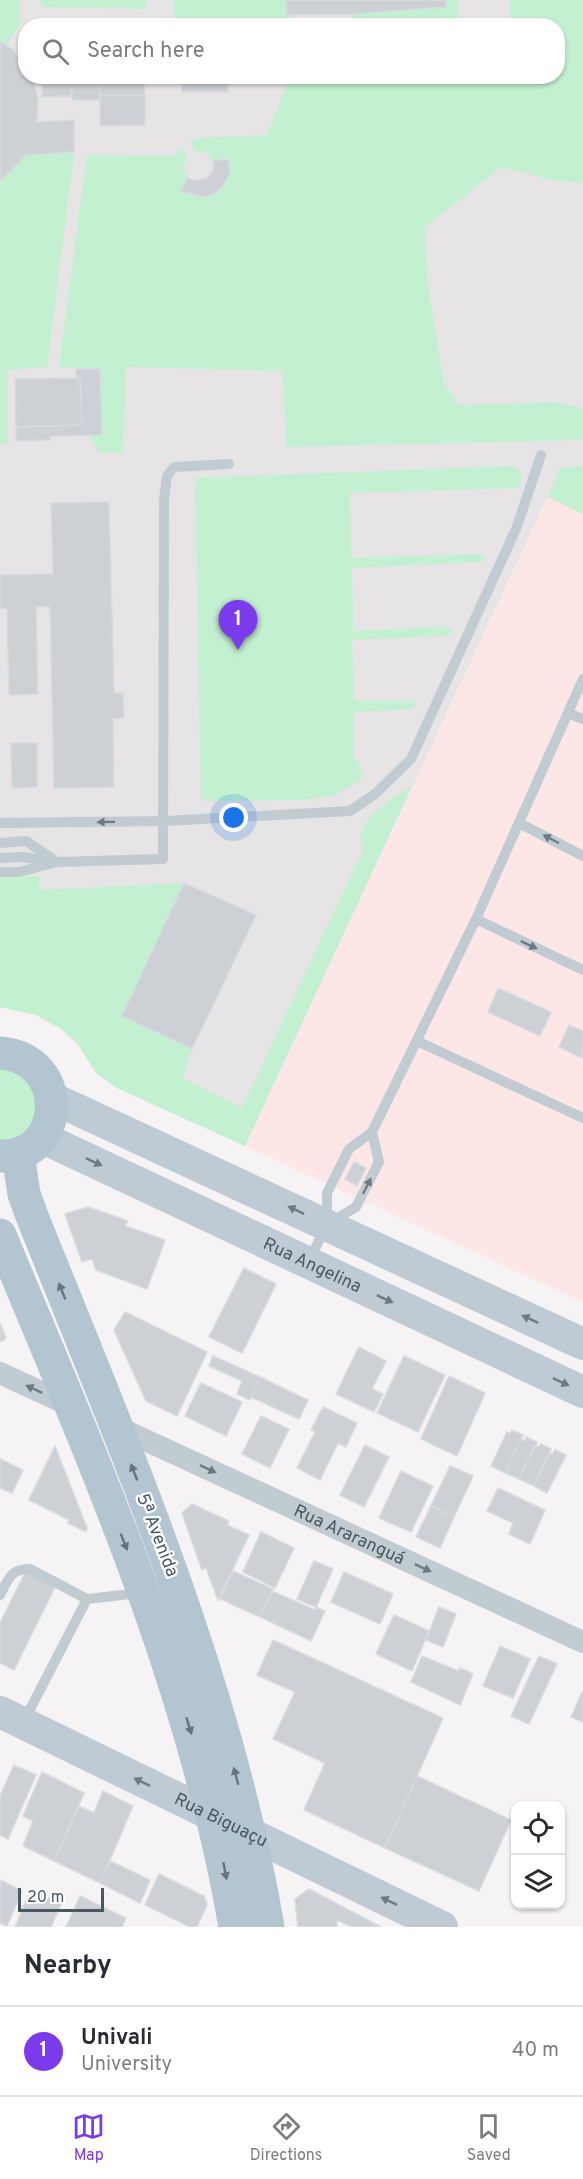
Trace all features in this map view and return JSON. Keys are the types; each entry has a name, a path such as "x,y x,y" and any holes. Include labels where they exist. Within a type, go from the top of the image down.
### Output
{"main road":[{"path":"0,1053 27,1059 39,1069 48,1083 52,1098 49,1125 20,1149"},
{"name":"5ª Avenida","path":"20,1149 28,1205 117,1427 192,1625 226,1740 249,1833 268,1927"},
{"name":"5ª Avenida","path":"0,1235 144,1593 179,1694 214,1816 235,1927"}],"street":[{"path":"52,1098 583,1344"},
{"name":"Rua Angelina","path":"20,1149 308,1263 583,1392"},
{"path":"0,1373 69,1405"},
{"name":"Rua Araranguá","path":"117,1427 583,1642"},
{"name":"Rua Biguaçu","path":"11,1718 442,1927"}],"lane":[{"path":"0,823 165,821 350,811 382,787 411,759 516,529 541,455"},
{"path":"0,858 22,857 57,862 163,859 165,821 164,499 167,476 174,467 229,464"},
{"path":"308,1263 327,1224 327,1193 349,1149 372,1132 476,920 583,679"},
{"path":"568,713 583,719"},
{"path":"519,823 583,856"},
{"path":"0,843 26,841 57,862"},
{"path":"0,872 19,872 57,862"},
{"path":"476,920 583,970"},
{"path":"417,1041 583,1118"},
{"path":"327,1224 356,1207 379,1162 372,1132"},
{"path":"0,1595 11,1573 19,1569 30,1569 87,1599 144,1593"},
{"path":"11,1718 87,1599"}],"shaded area":[{"path":"0,0 583,0 583,514 547,498 245,1146 117,1088 96,1073 84,1051 61,1029 36,1015 0,1007"},
{"path":"548,497 583,514 583,1302 245,1146"}],"green space":[{"path":"0,0 20,0 18,28 6,45 0,41"},
{"path":"39,0 145,0 145,9 43,7"},
{"path":"174,0 286,0 289,18 174,18"},
{"path":"446,0 457,0 457,18 351,18 351,14 446,7"},
{"path":"510,0 583,0 583,183 552,180 501,167 425,227 428,286 444,384 459,405 554,402 583,408 583,440 286,447 283,371 126,367 123,453 99,453 89,435 102,435 100,369 59,367 87,155 173,156 182,149 187,156 183,168 188,178 181,191 204,197 224,184 229,161 213,161 206,153 195,151 190,143 196,138 267,135 287,84 565,84 565,18 511,18"},
{"path":"74,152 47,367 7,370 8,444 0,445 0,181 26,155"},
{"path":"512,466 519,470 522,477 519,488 350,493 351,558 478,554 486,558 480,562 352,568 353,631 446,627 453,629 447,636 352,640 354,701 417,701 413,709 354,712 354,757 361,769 361,780 333,796 299,800 201,801 195,478"},
{"path":"583,466 583,514 548,497 560,468"},
{"path":"412,786 245,1146 117,1088 96,1073 76,1041 61,1029 36,1015 0,1007 0,878 39,876 39,890 184,883 122,1016 192,1049 182,1078 242,1108 363,850 362,830 368,820 384,804"},
{"path":"0,1061 31,1073 41,1122 0,1148"}],"building":[{"path":"286,0 446,0 446,7 351,14 287,15"},
{"path":"0,41 18,56 18,84 35,84 38,100 37,122 74,120 74,152 26,155 0,181"},
{"path":"42,84 72,84 71,96 42,97"},
{"path":"72,84 99,84 100,100 72,100"},
{"path":"99,84 144,84 145,95 100,95"},
{"path":"182,84 228,84 228,92 182,92"},
{"path":"100,95 145,95 145,125 100,126"},
{"path":"228,159 230,172 216,193 204,197 180,191 188,178 197,181 207,178 213,170 213,161"},
{"path":"76,369 100,369 102,435 50,436 51,440 16,441 16,427 82,425 80,378 76,378"},
{"path":"80,378 82,425 16,427 15,379"},
{"path":"109,502 114,693 123,693 124,718 113,719 114,787 54,788 50,607 36,607 38,694 9,695 7,608 0,609 0,575 53,574 51,503"},
{"path":"11,743 37,743 37,787 12,788"},
{"path":"184,883 256,915 192,1049 122,1016"},
{"path":"498,988 551,1012 540,1036 488,1012"},
{"path":"569,1025 583,1031 582,1058 559,1047"},
{"path":"354,1162 366,1168 357,1186 345,1179"},
{"path":"88,1207 128,1221 125,1226 165,1240 147,1289 96,1270 92,1259 82,1262 65,1214"},
{"path":"244,1268 276,1284 242,1353 209,1337"},
{"path":"125,1312 207,1352 177,1416 146,1401 114,1330"},
{"path":"0,1323 6,1338 0,1342"},
{"path":"359,1347 386,1361 372,1389 383,1394 374,1412 336,1394"},
{"path":"213,1356 260,1377 250,1400 237,1394 242,1381 209,1366"},
{"path":"404,1356 445,1375 418,1432 377,1413"},
{"path":"449,1376 485,1393 457,1456 421,1439"},
{"path":"260,1377 308,1400 299,1419 251,1397"},
{"path":"201,1383 242,1402 226,1436 185,1416"},
{"path":"323,1407 357,1423 346,1447 338,1443 320,1480 297,1468 315,1432 311,1430"},
{"path":"261,1416 289,1429 270,1468 242,1454"},
{"path":"512,1430 523,1435 505,1473 491,1466 507,1432 510,1434"},
{"path":"526,1437 537,1442 519,1479 505,1473 521,1439 525,1441"},
{"path":"541,1444 551,1449 534,1486 519,1479 535,1446 539,1447"},
{"path":"365,1445 389,1457 364,1507 340,1495"},
{"path":"55,1446 87,1528 86,1532 68,1523 69,1520 29,1500"},
{"path":"555,1450 566,1455 547,1493 534,1486 550,1453 553,1454"},
{"path":"0,1459 23,1470 12,1493 0,1488"},
{"path":"450,1466 473,1476 454,1517 431,1506"},
{"path":"401,1471 433,1486 411,1532 379,1518"},
{"path":"498,1488 545,1510 530,1544 509,1534 513,1523 487,1511"},
{"path":"192,1504 229,1521 227,1525 249,1535 218,1600 206,1568 202,1570 182,1513"},
{"path":"431,1506 454,1517 440,1548 416,1537"},
{"path":"261,1532 294,1548 275,1588 243,1572"},
{"path":"314,1561 333,1569 316,1607 297,1599"},
{"path":"26,1571 56,1585 14,1670 0,1663 0,1623"},
{"path":"233,1571 273,1589 260,1617 220,1599"},
{"path":"344,1572 393,1594 380,1624 331,1602"},
{"path":"272,1591 315,1610 316,1607 325,1611 311,1641 260,1617"},
{"path":"439,1607 456,1614 443,1647 426,1640"},
{"path":"394,1615 429,1631 412,1671 376,1654"},
{"path":"273,1640 443,1718 385,1848 304,1810 325,1763 273,1739 295,1692 257,1675"},
{"path":"500,1646 530,1659 513,1698 483,1686"},
{"path":"422,1656 458,1671 460,1668 473,1674 460,1705 411,1682"},
{"path":"539,1656 557,1664 529,1724 511,1716"},
{"path":"583,1690 583,1722 571,1717"},
{"path":"14,1765 36,1775 8,1839 0,1835 0,1796"},
{"path":"42,1772 84,1793 54,1861 23,1846 33,1821 23,1816"},
{"path":"417,1776 511,1820 479,1891 385,1848"},
{"path":"103,1791 133,1806 100,1883 54,1861 79,1806 94,1813"},
{"path":"110,1861 150,1880 140,1903 100,1883"},
{"path":"159,1874 204,1896 207,1905 197,1927 190,1927 145,1905"},
{"path":"0,1880 22,1891 7,1926 0,1923"},
{"path":"31,1889 61,1904 51,1927 15,1927"},
{"path":"309,1889 381,1927 352,1927 337,1920 337,1927 298,1927 295,1899"},
{"path":"80,1896 126,1918 122,1927 66,1927"}],"place":[{"name":"Univali","path":"238,650"}]}
